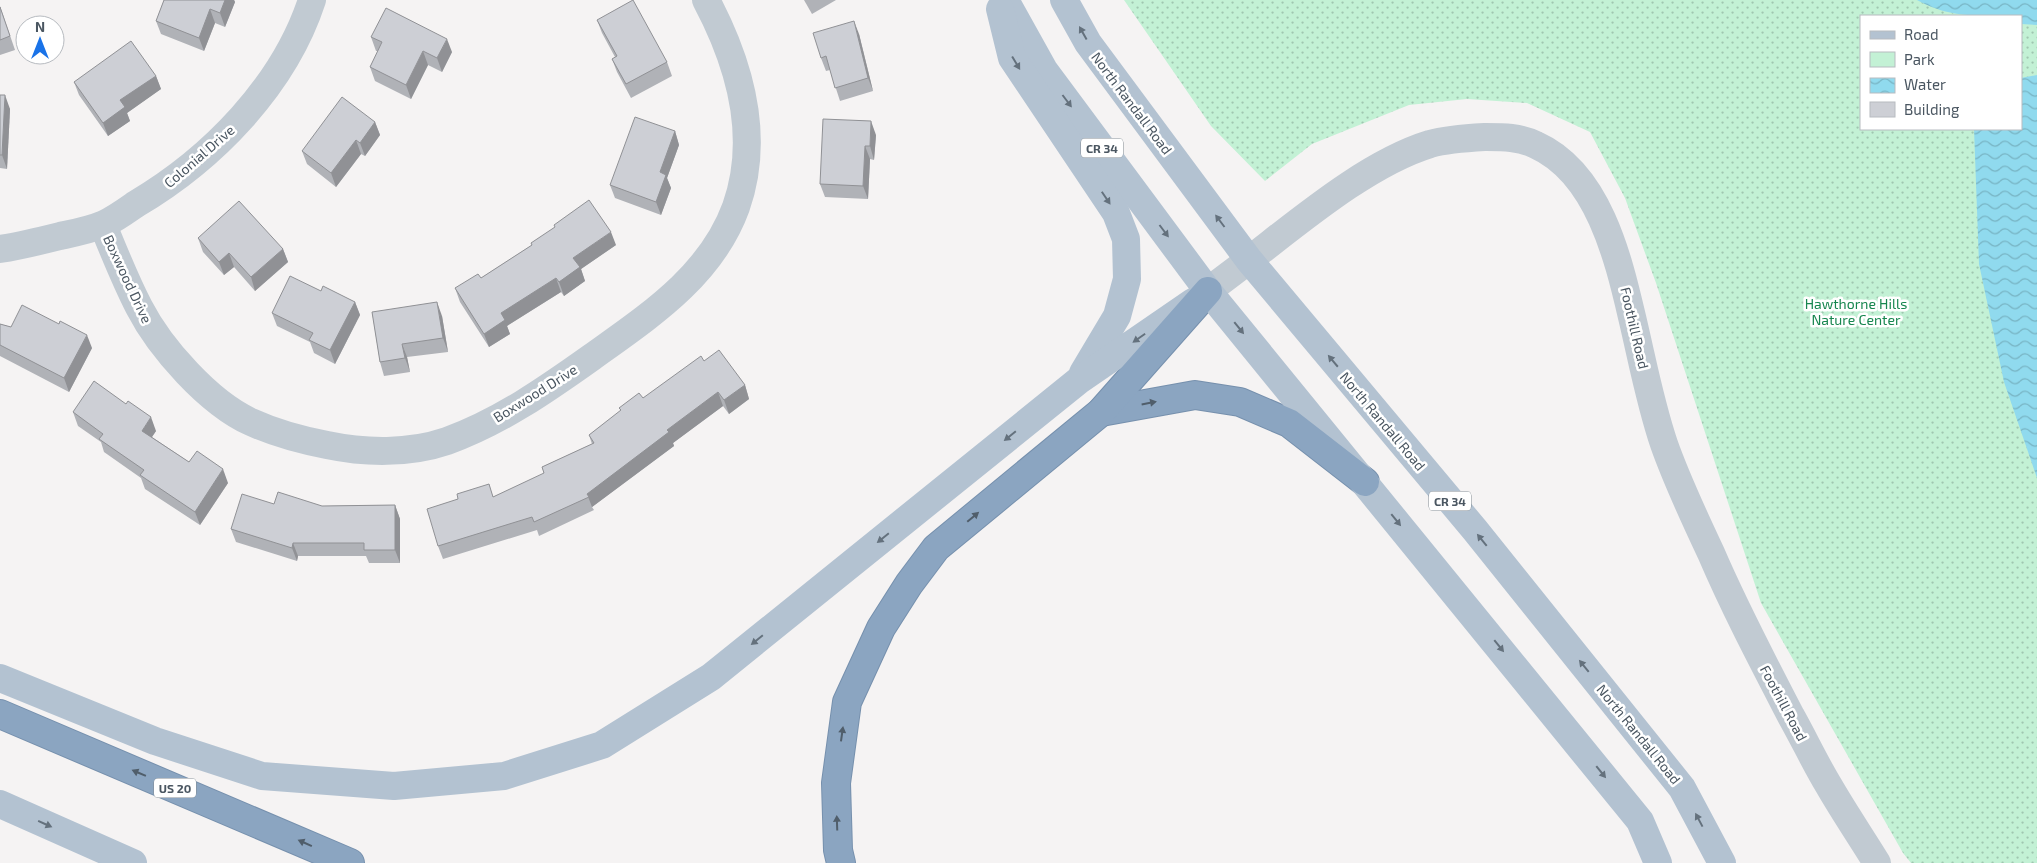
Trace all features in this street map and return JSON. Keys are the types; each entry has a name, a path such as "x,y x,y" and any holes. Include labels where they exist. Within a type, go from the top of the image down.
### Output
{"highway":[{"path":"841,863 838,850 836,783 847,702 881,628 908,584 936,548 1101,412 1208,291"},
{"path":"1101,412 1195,395 1240,402 1289,424 1366,482"},
{"name":"US 20","path":"0,714 350,863"}],"main road":[{"path":"998,0 1012,58 1116,213 1126,239 1127,279 1116,316 1078,381"},
{"name":"CR 34","path":"1005,0 1044,70 1208,291 1366,482 1640,821 1658,863"},
{"name":"North Randall Road","path":"1064,0 1088,43 1249,260 1475,530 1682,788 1722,863"},
{"path":"0,678 155,741 262,776 394,786 504,776 602,745 711,677 1078,381 1208,291"},
{"path":"0,804 132,863"}],"street":[{"name":"Colonial Drive","path":"0,249 81,232 103,225 183,173 232,128 260,96 285,57 308,12 312,0"},
{"name":"Boxwood Drive","path":"103,225 139,308 160,341 188,375 217,400 249,422 299,440 344,449 378,452 445,442 517,408 634,327 680,290 703,266 724,233 736,206 745,168 748,140 746,110 733,59 706,0"},
{"name":"Foothill Road","path":"1208,291 1305,217 1379,166 1430,144 1466,138 1506,137 1537,145 1557,158 1570,170 1592,200 1614,249 1623,278 1653,405 1677,478 1742,624 1828,784 1877,863"}],"green space":[{"name":"Hawthorne Hills Nature Center","path":"1124,0 2037,0 2037,863 1911,863 1903,853 1761,603 1656,283 1625,198 1590,132 1527,103 1467,99 1409,105 1312,144 1265,181 1211,126"}],"water":[{"path":"1917,0 2037,0 2037,25 2022,24 2022,15 1968,15 1942,11"},
{"path":"2037,75 2037,478 2004,382 1979,264 1974,130 2022,130 2022,78"}],"building":[{"path":"164,0 225,0 220,13 210,9 199,38 156,21"},
{"path":"633,0 667,62 626,84 612,59 617,56 597,20"},
{"path":"0,7 10,36 0,40"},
{"path":"386,8 447,39 437,58 423,51 406,85 370,67 382,42 371,37"},
{"path":"854,21 868,78 835,88 826,56 821,58 813,33"},
{"path":"131,41 156,76 120,100 125,107 103,123 74,82"},
{"path":"0,95 5,95 2,155 0,155"},
{"path":"342,97 375,122 360,143 356,140 331,173 302,151"},
{"path":"635,117 675,131 660,172 666,175 656,202 610,185"},
{"path":"823,119 871,121 870,146 865,146 863,186 820,184"},
{"path":"589,200 611,232 573,258 580,267 559,282 556,278 501,313 505,320 484,334 455,288 478,274 481,278 532,245 531,243"},
{"path":"239,201 283,249 251,277 229,253 219,262 198,238"},
{"path":"290,276 321,291 323,286 355,302 330,350 309,340 313,333 272,313"},
{"path":"437,302 443,338 402,344 405,358 380,362 372,312"},
{"path":"22,305 59,324 60,321 87,335 64,378 0,345 0,324 11,327"},
{"path":"719,350 745,385 724,400 718,392 587,494 589,497 534,522 532,517 438,546 427,509 458,499 457,494 489,484 493,497 544,473 542,467 594,443 589,435 639,393 643,398 701,356 704,361"},
{"path":"94,381 126,404 128,401 151,417 142,431 189,462 197,451 223,469 195,512 140,475 144,470 99,439 103,434 73,412"},
{"path":"278,492 322,506 395,505 395,550 364,550 364,543 293,543 292,548 231,529 242,494 274,504"}]}
